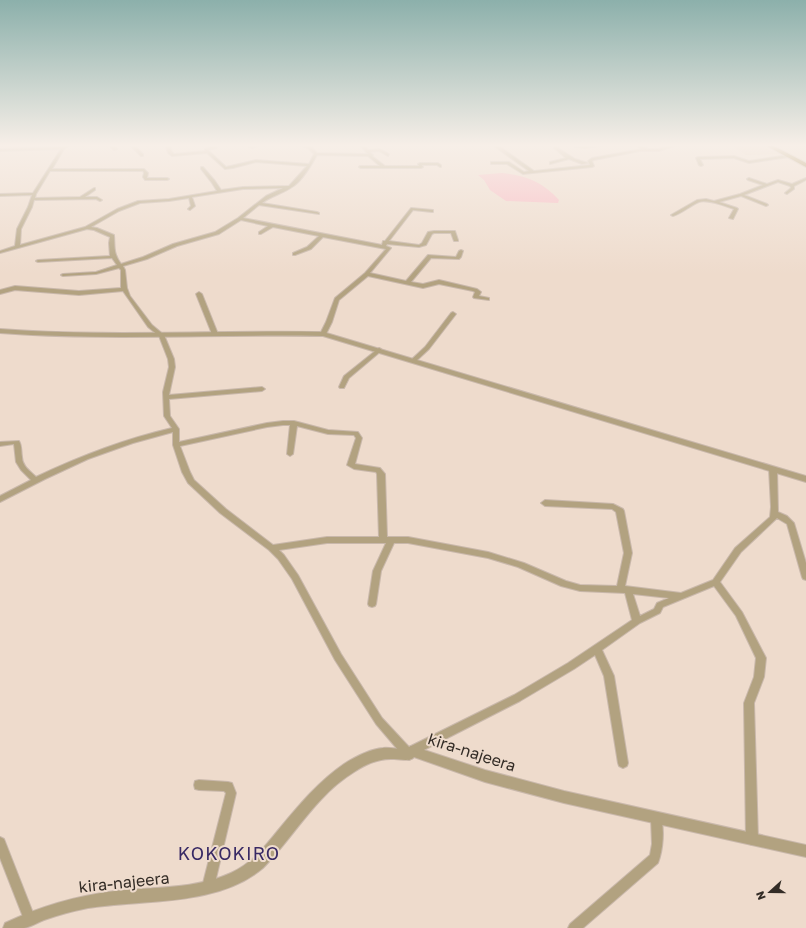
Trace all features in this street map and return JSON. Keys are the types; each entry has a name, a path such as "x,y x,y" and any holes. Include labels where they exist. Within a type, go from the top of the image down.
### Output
{"street":[{"path":"17,248 19,229 34,194 38,187"},
{"path":"217,187 220,192"},
{"path":"0,252 87,228 133,203 256,187"},
{"path":"63,275 91,274 145,258 175,245 217,233 240,219 267,197 289,187"},
{"path":"713,202 760,187"},
{"path":"787,193 793,187"},
{"path":"81,198 94,189"},
{"path":"0,195 34,194"},
{"path":"741,194 748,199 766,205"},
{"path":"190,196 193,206 190,209"},
{"path":"33,199 81,198 100,200"},
{"path":"673,215 681,213 699,201 713,202 736,209 731,218"},
{"path":"258,204 317,213"},
{"path":"385,244 412,209 432,211"},
{"path":"240,219 322,235 385,244 419,246 424,244 430,233 434,232 453,232 456,240"},
{"path":"261,233 272,226"},
{"path":"87,228 95,229 111,235 110,243 113,257 123,270 122,283 124,289 150,326 161,335 172,362 171,373 167,386 167,416 176,429 176,446 186,472 198,489 223,511 272,548 295,577 338,657 379,721 411,753 517,698 597,650 636,621 657,611 660,605 716,582 738,550 769,522 775,514 772,479 773,469"},
{"path":"295,254 310,247 322,235"},
{"path":"323,334 332,316 337,299 367,274 389,248 385,244"},
{"path":"408,282 428,257 435,256 457,258 459,257 461,251"},
{"path":"38,261 113,257"},
{"path":"367,274 425,286 436,282 441,282 475,290 478,292 476,298 487,299"},
{"path":"0,292 15,288 79,293 124,289"},
{"path":"199,294 215,334"},
{"path":"413,361 426,348 453,314"},
{"path":"0,331 87,336 264,332 323,334 806,479"},
{"path":"342,388 346,377 379,350"},
{"path":"166,397 262,389"},
{"path":"176,446 267,425 294,423 328,432 358,434 351,465 354,468 378,470 381,474 387,540 377,571 372,604"},
{"path":"290,454 294,423"},
{"path":"0,499 35,480 126,442 145,435 176,429"},
{"path":"0,444 17,442 19,445 18,455 20,466 35,480"},
{"path":"545,503 613,507 620,511 628,553 624,590 636,621"},
{"path":"775,514 784,518 790,523 806,577"},
{"path":"272,548 327,540 387,540 423,543 488,555 521,565 564,584 580,588 624,590 681,596"},
{"path":"716,582 739,614 761,658 759,677 749,703 752,839"},
{"path":"597,650 609,676 624,763"},
{"name":"kira-najeera","path":"10,928 29,918 71,905 99,900 180,892 208,887 231,880 250,870 262,859 325,786 342,773 362,761 380,754 411,753 485,776 564,797 656,819 806,851"},
{"path":"198,785 224,786 228,787 231,793 208,887"},
{"path":"574,928 654,859 657,854 656,819"},
{"path":"0,843 29,918"}],"shaded area":[{"path":"488,187 546,187 559,200 558,203 506,201"}],"district":[{"name":"KOKOKIRO","path":"229,854"}]}
